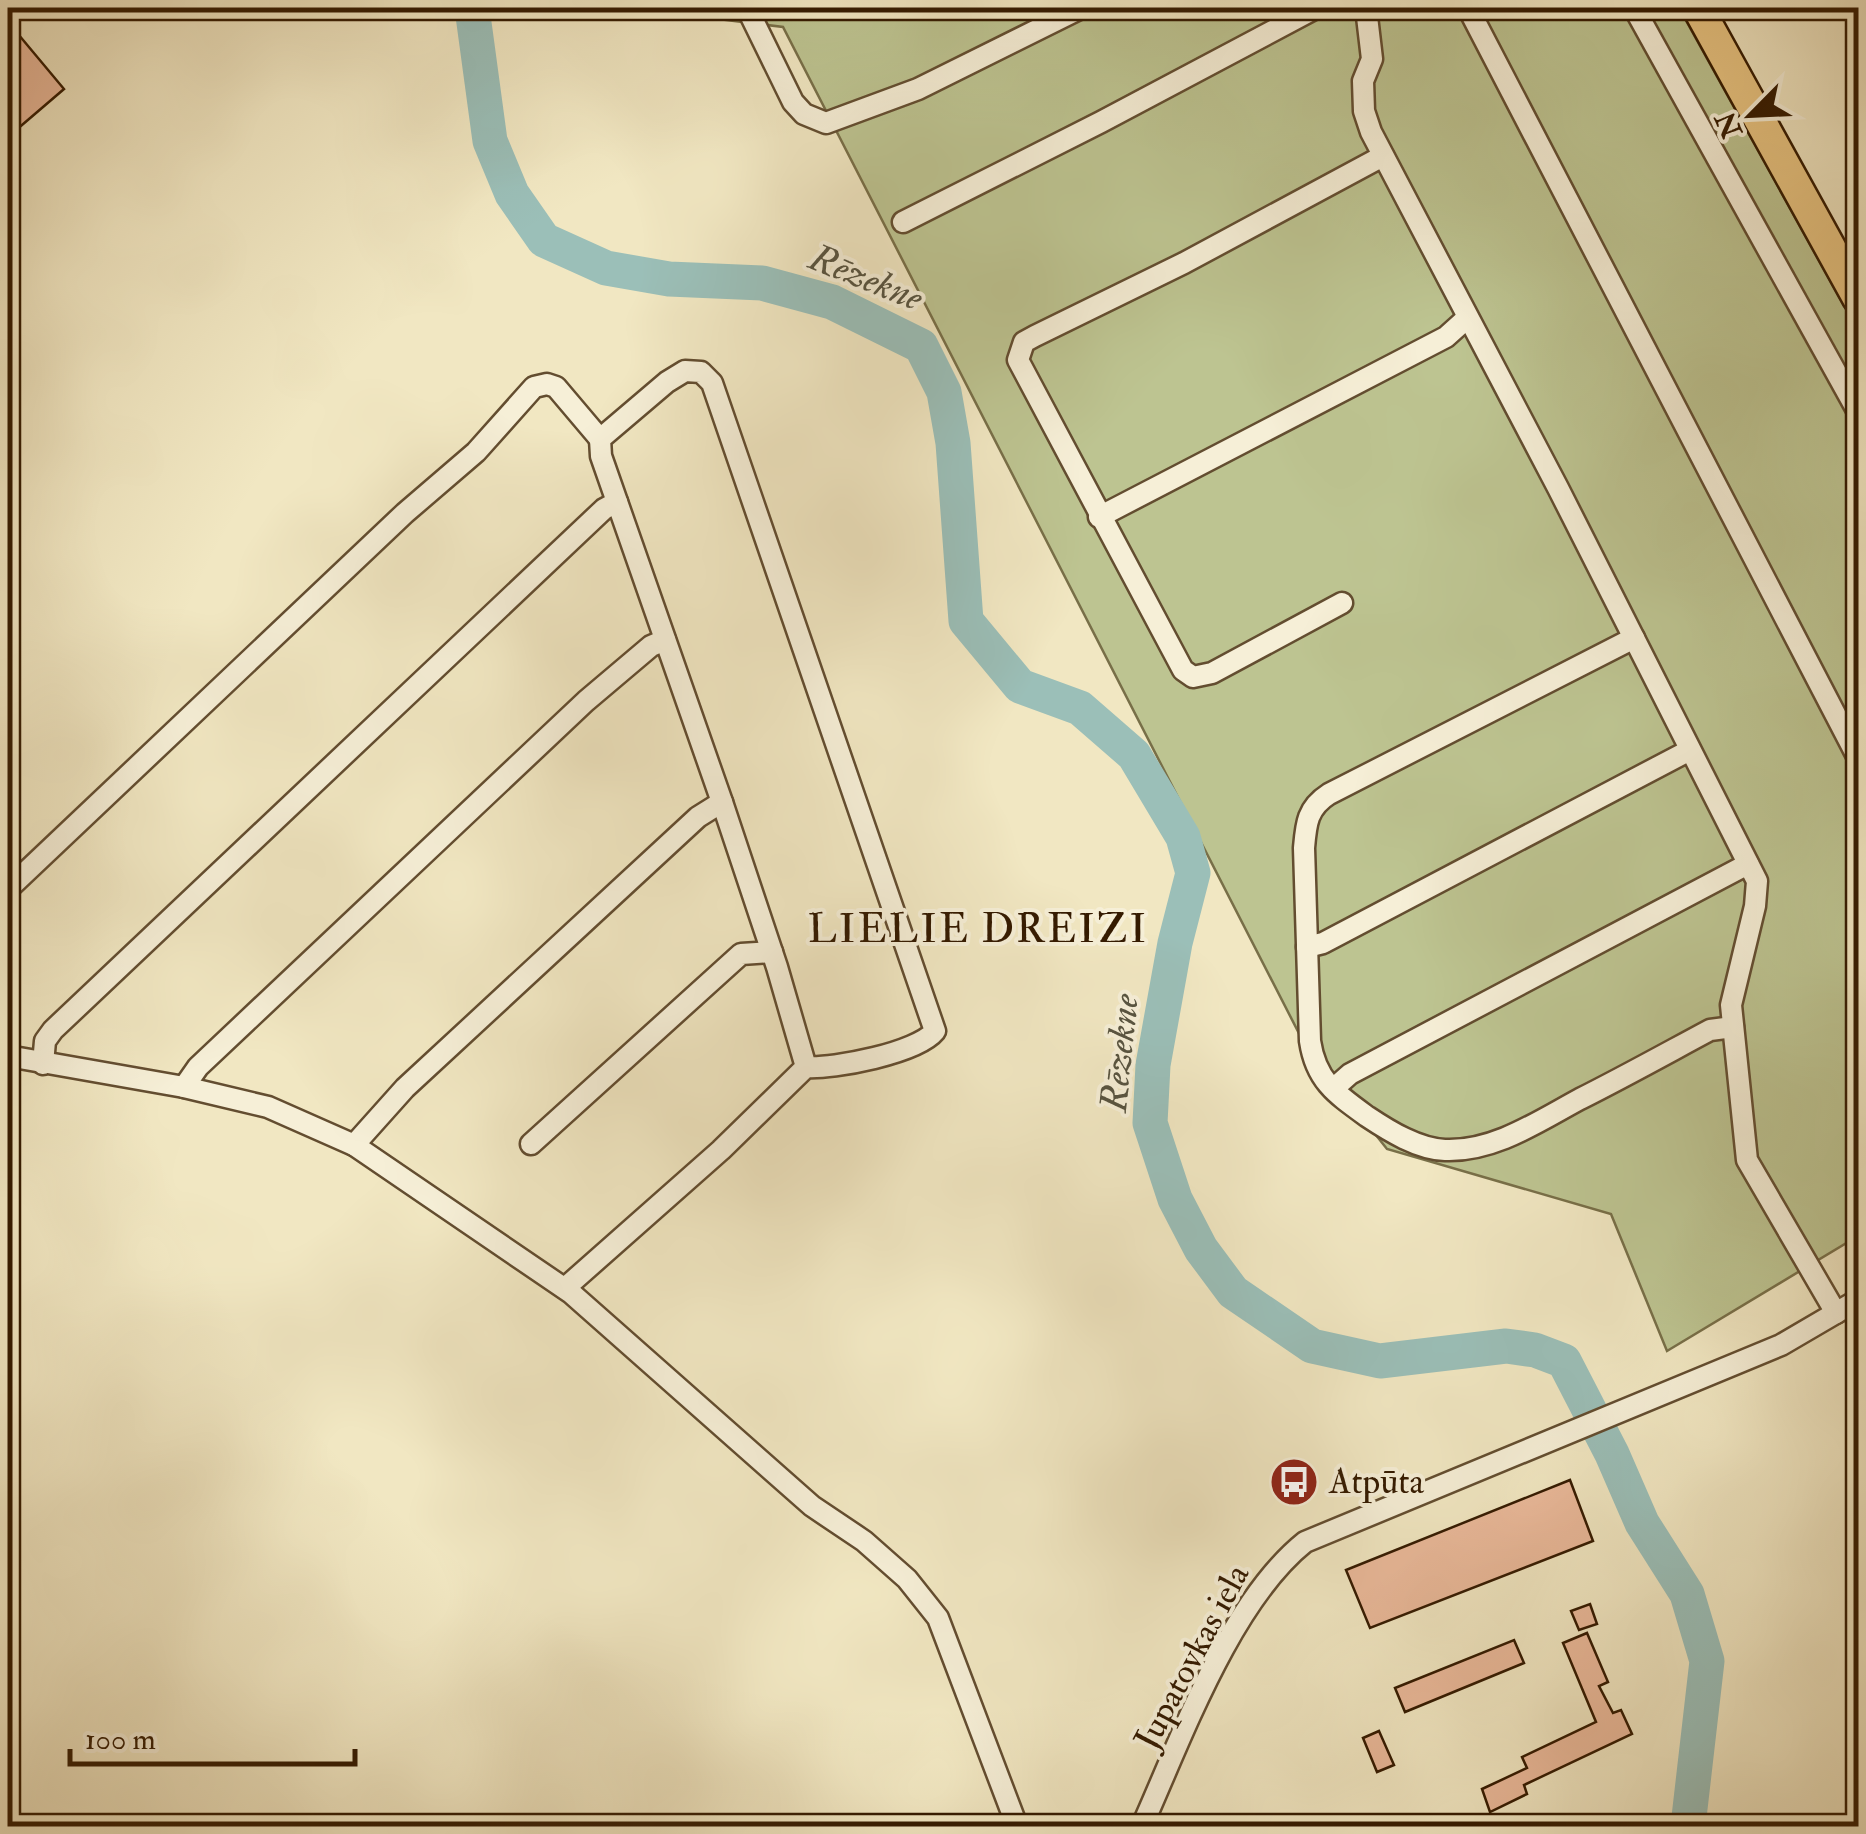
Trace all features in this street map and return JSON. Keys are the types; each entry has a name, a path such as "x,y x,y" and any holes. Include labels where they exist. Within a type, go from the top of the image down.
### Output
{"main road":[{"path":"1698,8 1858,298"}],"street":[{"path":"748,8 793,102 804,114 826,123 918,90 1082,8"},
{"path":"903,222 1316,8"},
{"path":"1366,8 1372,58 1363,81 1364,111 1384,156 1757,881 1755,906 1731,1004 1747,1160 1836,1313"},
{"path":"1468,8 1858,758"},
{"path":"1634,8 1858,412"},
{"path":"1342,603 1212,673 1193,677 1183,670 1018,360 1024,342 1184,263 1384,156"},
{"path":"1099,517 1428,346 1466,319"},
{"path":"565,1288 721,1150 806,1067 828,1068 900,1049 931,1037 936,1031 712,383 701,372 685,371 600,439"},
{"path":"8,889 406,513 476,452 534,387 547,384 556,387 600,439 601,456 722,802 806,1067"},
{"path":"42,1064 45,1041 53,1030 521,584 604,508 618,502"},
{"path":"1634,638 1318,801 1306,824 1312,1053 1320,1076 1382,1127 1416,1143 1442,1150 1461,1149 1512,1135 1710,1030 1733,1027"},
{"path":"184,1087 198,1066 586,701 651,646 665,640"},
{"path":"1307,946 1323,943 1690,750"},
{"path":"354,1144 405,1088 531,968 698,817 722,802"},
{"path":"1333,1089 1350,1074 1748,864"},
{"path":"531,1144 740,954 772,952"},
{"path":"8,1056 184,1087 268,1107 354,1144 565,1288 812,1506 864,1541 907,1579 938,1618 1017,1826"},
{"name":"Jupatovkas iela","path":"1142,1826 1234,1630 1252,1599 1288,1555 1304,1542 1781,1345 1858,1300"}],"green space":[{"path":"684,8 1679,8 1858,331 1858,1236 1667,1351 1611,1214 1387,1149 1306,1047 783,27 687,15"}],"building":[{"path":"8,22 64,89 8,137"},
{"path":"1570,1480 1593,1541 1370,1628 1346,1570"},
{"path":"1590,1604 1597,1624 1579,1630 1571,1611"},
{"path":"1587,1633 1608,1682 1599,1686 1613,1713 1621,1710 1632,1734 1524,1785 1527,1794 1490,1812 1482,1789 1527,1768 1522,1757 1596,1722 1563,1643"},
{"path":"1514,1640 1524,1663 1405,1712 1395,1688"},
{"path":"1379,1731 1394,1765 1377,1772 1363,1738"}],"waterway":[{"name":"Rēzekne","path":"472,8 490,141 512,194 544,240 606,268 669,279 762,283 832,302 921,346 944,392 953,443 966,621 1020,686 1080,708 1134,755 1183,837 1193,873 1175,943 1153,1065 1150,1123 1175,1199 1201,1249 1233,1292 1312,1346 1380,1361 1506,1346 1535,1350 1564,1361 1642,1523 1687,1594 1707,1661 1688,1826"}],"place":[{"name":"Atpūta","path":"1294,1482"}],"district":[{"name":"LIELIE DREIZI","path":"978,929"}]}
